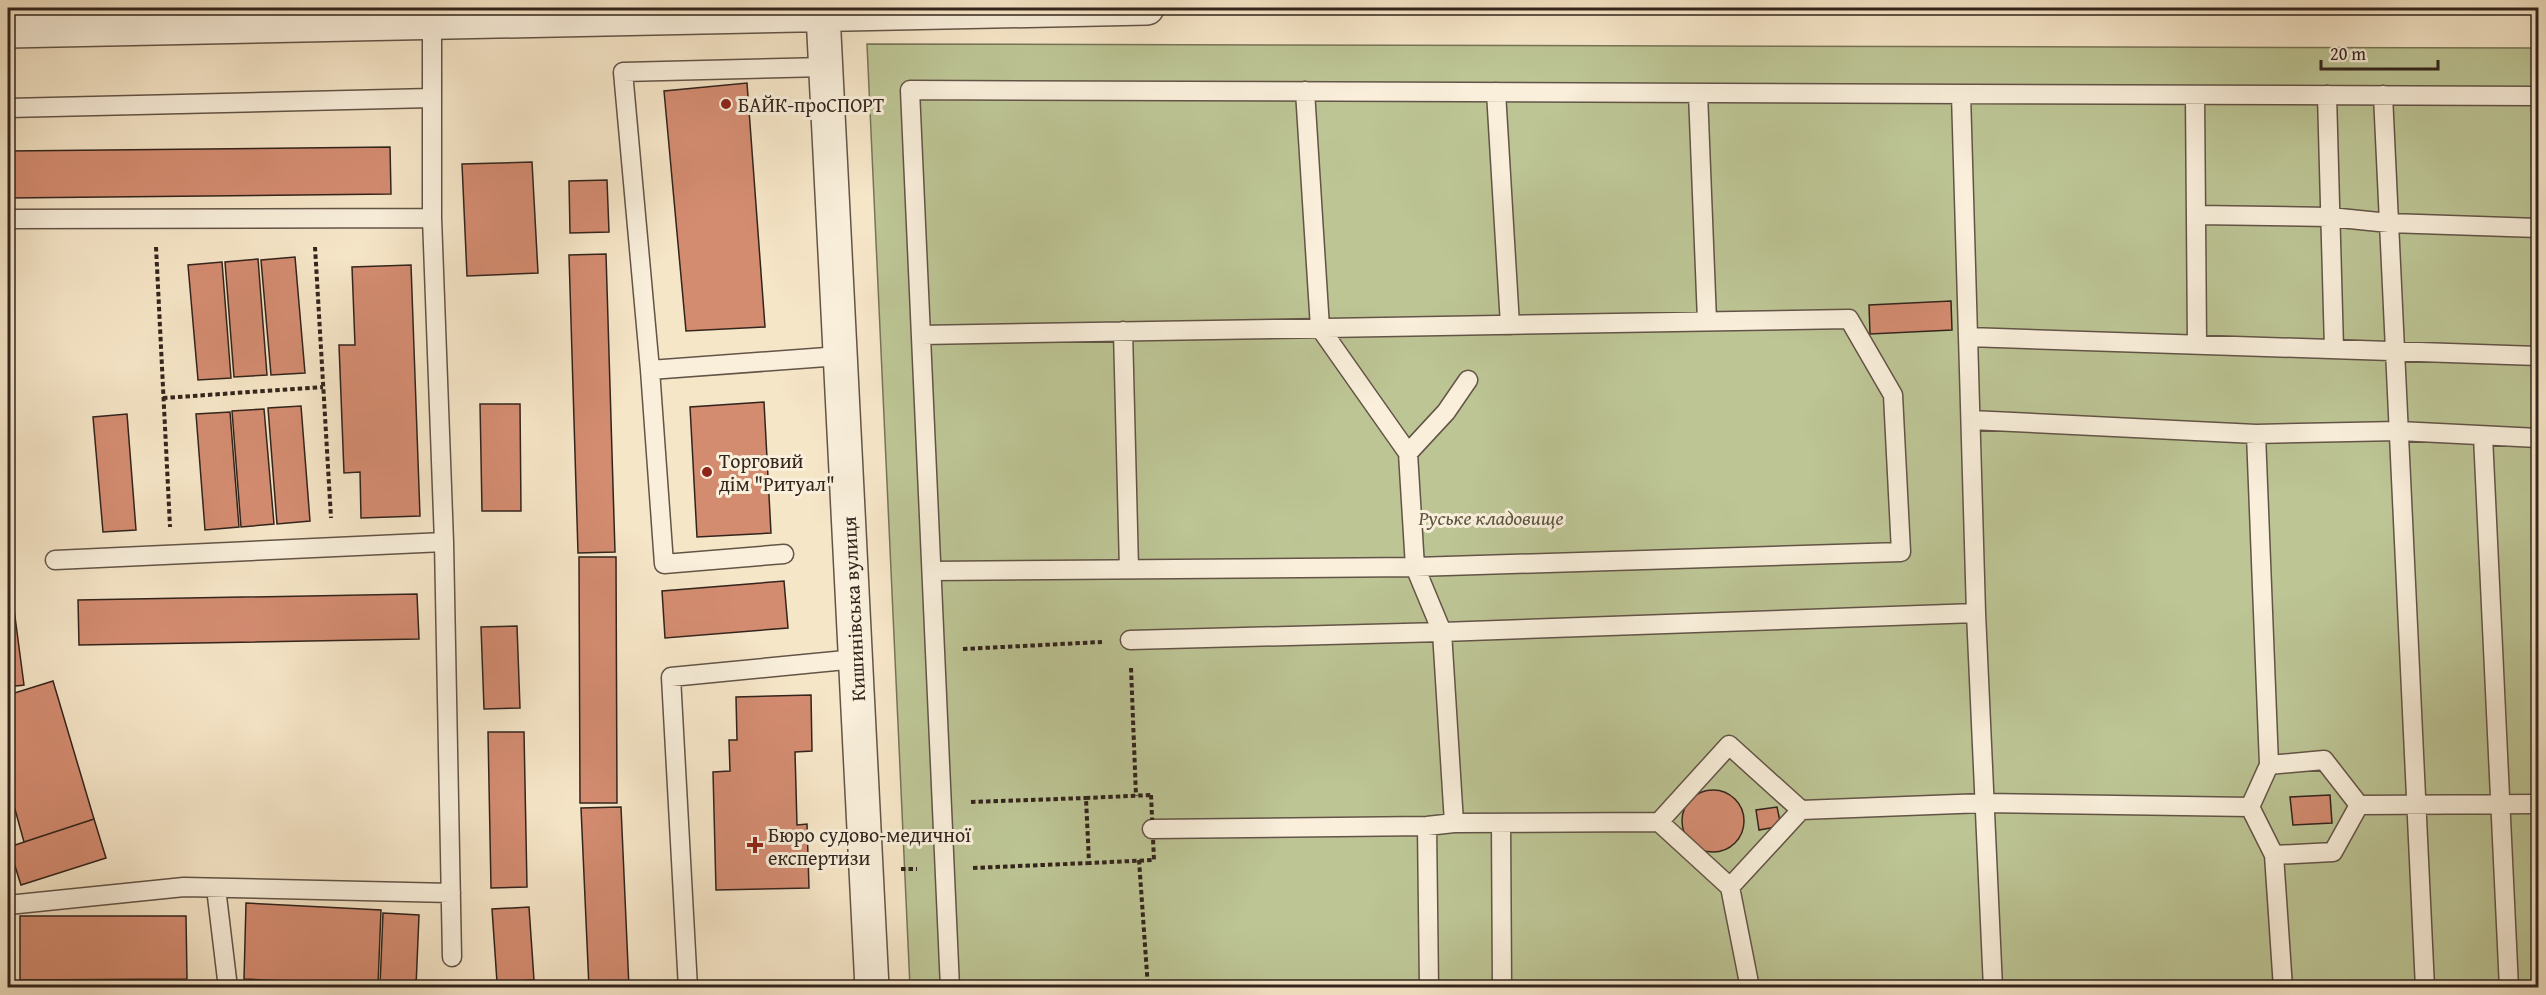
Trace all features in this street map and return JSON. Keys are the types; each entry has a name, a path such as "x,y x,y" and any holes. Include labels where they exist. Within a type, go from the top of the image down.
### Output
{"street":[{"path":"8,31 432,22 640,13 1147,8"},
{"name":"Кишинівська вулиця","path":"842,12 825,67 872,987"}],"lane":[{"path":"432,22 432,218 444,542 452,957"},
{"path":"784,554 664,564 650,370 623,72 825,67"},
{"path":"950,987 910,90 2538,96"},
{"path":"1305,91 1320,328 1408,453 1415,567 1442,632 1454,823"},
{"path":"1496,92 1510,325"},
{"path":"1698,93 1707,321"},
{"path":"1961,94 1976,613 1993,987"},
{"path":"2195,95 2197,344"},
{"path":"2327,95 2334,349"},
{"path":"2383,95 2425,987"},
{"path":"8,108 431,98"},
{"path":"2196,215 2330,217 2389,223 2538,228"},
{"path":"8,219 432,218"},
{"path":"921,335 1849,319 1893,395 1901,552 1415,567 932,571"},
{"path":"1124,332 1129,569"},
{"path":"1968,337 2538,356"},
{"path":"650,370 840,356"},
{"path":"1408,453 1446,412 1468,380"},
{"path":"1971,420 2256,434 2399,431 2538,438"},
{"path":"2250,807 2269,765 2256,434"},
{"path":"2483,436 2509,987"},
{"path":"55,560 444,542"},
{"path":"1130,640 1442,632 1976,613"},
{"path":"688,987 671,677 855,659"},
{"path":"1659,822 1730,745 1800,810 1984,803 2250,807"},
{"path":"2269,765 2324,760 2359,805"},
{"path":"2359,805 2538,804"},
{"path":"2274,855 2333,852 2359,805"},
{"path":"2250,807 2274,855 2283,987"},
{"path":"1730,888 1800,810"},
{"path":"1500,822 1502,987"},
{"path":"1152,829 1427,826 1500,822 1659,822 1730,888 1750,987"},
{"path":"1427,826 1429,987"},
{"path":"8,905 184,887 451,893"},
{"path":"216,888 228,987"}],"path":[{"path":"154,219 172,555"},
{"path":"313,220 332,547"},
{"path":"164,398 323,387"},
{"path":"934,650 1130,640 1136,796"},
{"path":"866,868 945,869 1154,860 1151,795 942,803"},
{"path":"1086,798 1089,862"},
{"path":"1139,860 1148,987"}],"green space":[{"name":"Руське кладовище","path":"867,44 2538,48 2538,987 910,987"}],"building":[{"path":"747,83 765,327 686,331 664,91"},
{"path":"390,147 391,194 8,198 8,151"},
{"path":"532,162 538,273 467,276 462,164"},
{"path":"607,180 609,232 570,233 569,181"},
{"path":"606,254 615,552 578,553 569,255"},
{"path":"295,257 305,373 271,375 261,260"},
{"path":"258,259 267,375 234,377 225,262"},
{"path":"222,262 231,378 198,380 188,265"},
{"path":"411,265 420,516 361,518 360,472 344,473 339,345 355,345 352,267"},
{"path":"1951,301 1952,330 1870,334 1869,305"},
{"path":"764,402 771,533 697,537 690,407"},
{"path":"480,404 520,404 521,511 482,511"},
{"path":"301,406 310,521 277,524 268,408"},
{"path":"264,409 274,524 241,527 232,411"},
{"path":"230,412 239,527 205,530 196,414"},
{"path":"127,414 136,530 103,532 93,417"},
{"path":"579,557 616,557 617,803 580,803"},
{"path":"784,581 788,628 665,638 662,591"},
{"path":"8,594 12,594 24,685 8,687"},
{"path":"417,594 419,639 79,645 78,600"},
{"path":"517,626 520,708 484,709 481,627"},
{"path":"53,681 94,819 24,842 8,784 8,695"},
{"path":"811,695 812,751 795,752 797,825 807,824 809,888 716,890 713,772 730,771 729,740 737,740 736,697"},
{"path":"488,732 524,732 527,887 491,888"},
{"path":"1713,790 1735,799 1744,821 1735,843 1713,852 1691,843 1682,821 1691,799"},
{"path":"2330,795 2332,823 2293,825 2290,797"},
{"path":"621,807 629,988 589,988 581,808"},
{"path":"1777,807 1781,826 1759,830 1756,810"},
{"path":"94,819 106,858 21,885 9,847"},
{"path":"246,903 381,910 378,985 244,979"},
{"path":"529,907 534,980 497,982 492,909"},
{"path":"383,913 419,915 416,987 380,986"},
{"path":"20,916 186,916 187,979 20,980"}],"place":[{"name":"БАЙК-проСПОРТ","path":"726,104"},
{"name":"Торговий дім \"Ритуал\"","path":"707,472"},
{"name":"Бюро судово-медичної експертизи","path":"755,845"}]}
